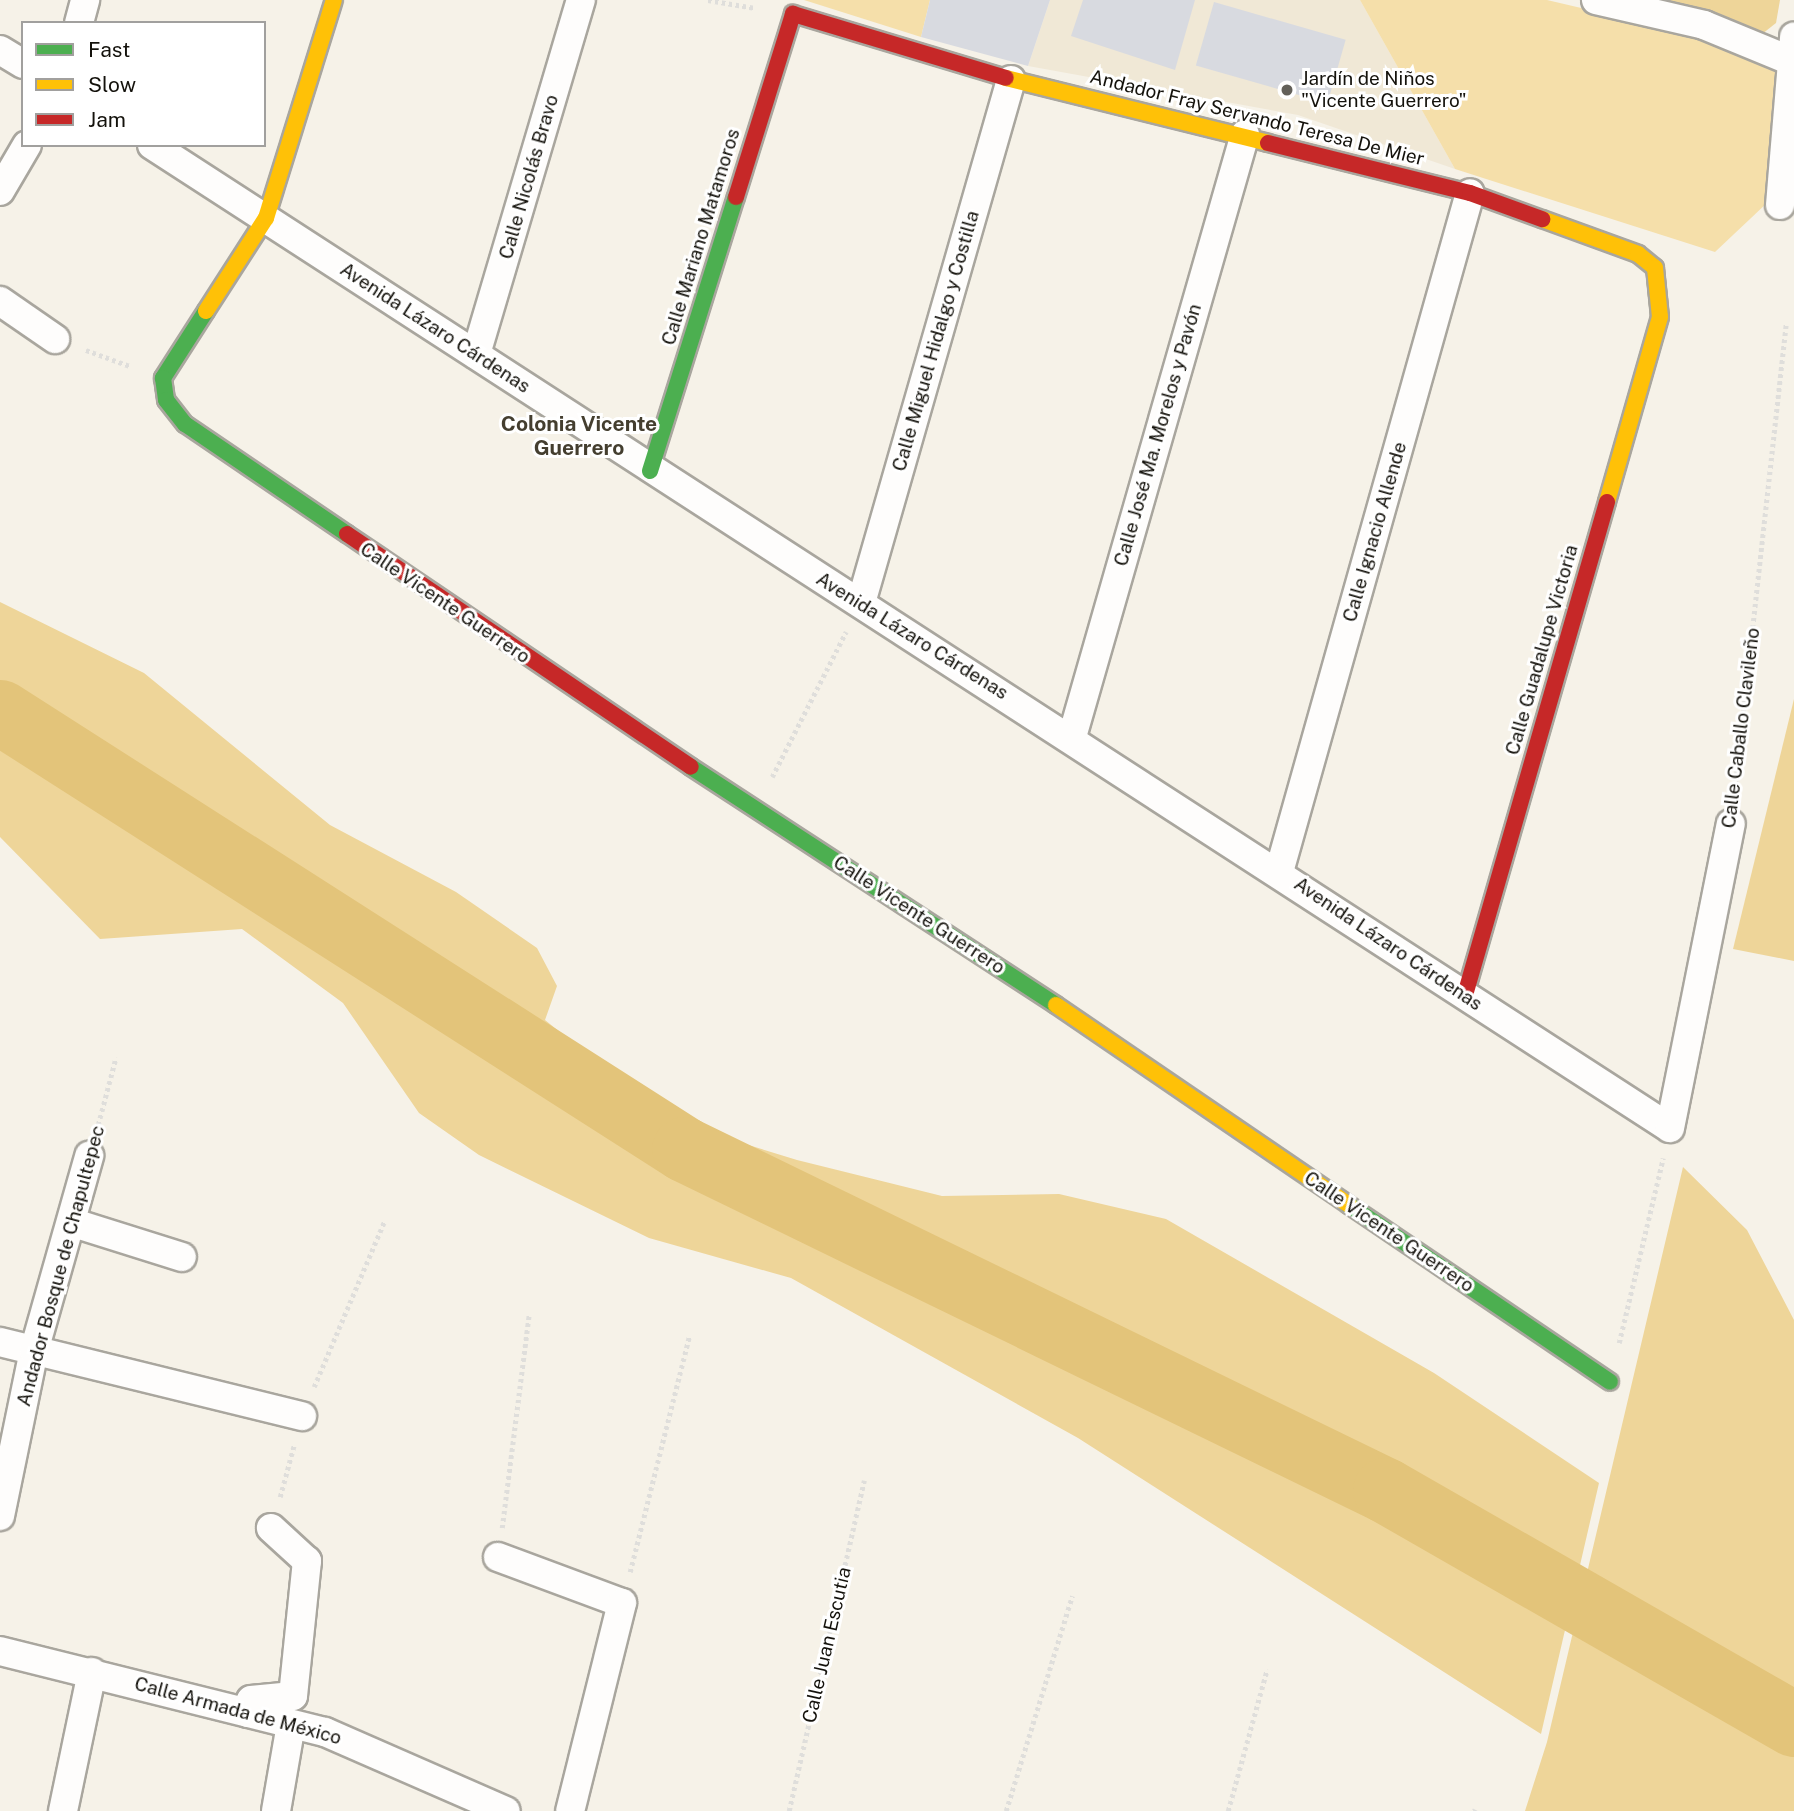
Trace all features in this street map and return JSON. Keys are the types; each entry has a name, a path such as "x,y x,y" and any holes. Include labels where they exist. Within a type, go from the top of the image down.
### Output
{"street":[{"path":"80,21 85,0"},
{"path":"163,378 266,218 334,0"},
{"name":"Calle Nicolás Bravo","path":"476,354 581,0"},
{"path":"1596,0 1792,48 1780,205"},
{"name":"Andador Fray Servando Teresa De Mier","path":"793,14 1011,80 1245,134 1470,193 1638,254 1655,268 1660,317"},
{"name":"Calle Mariano Matamoros","path":"650,471 793,14"},
{"path":"0,50 21,63"},
{"name":"Calle Miguel Hidalgo y Costilla","path":"861,603 1011,80"},
{"name":"Calle José Ma. Morelos y Pavón","path":"1072,737 1245,134"},
{"path":"0,191 26,147"},
{"name":"Avenida Lázaro Cárdenas","path":"155,147 476,354 650,471 1072,737 1670,1128"},
{"name":"Calle Ignacio Allende","path":"1279,872 1470,193"},
{"path":"0,301 55,339"},
{"name":"Calle Guadalupe Victoria","path":"1465,995 1660,317"},
{"name":"Calle Vicente Guerrero","path":"163,378 166,400 185,424 223,454 755,810 957,937 1610,1382"},
{"name":"Calle Caballo Clavileño","path":"1670,1128 1731,824"},
{"name":"Andador Bosque de Chapultepec","path":"0,1516 34,1351 74,1223 89,1156"},
{"path":"74,1223 182,1257"},
{"path":"0,1342 302,1416"},
{"path":"248,1713 251,1700 293,1696 307,1561 271,1528"},
{"path":"498,1557 622,1603 570,1811"},
{"name":"Calle Armada de México","path":"0,1651 92,1672 351,1741 506,1811"},
{"path":"63,1811 92,1672"},
{"path":"276,1811 291,1724"}],"path":[{"path":"711,0 793,14"},
{"name":"Calle Caballo Clavileño","path":"1731,824 1786,323"},
{"path":"55,339 163,378"},
{"path":"755,810 861,603"},
{"name":"Andador Bosque de Chapultepec","path":"89,1156 116,1057"},
{"path":"1610,1382 1670,1128"},
{"path":"271,1528 302,1416 385,1220"},
{"path":"498,1557 529,1315"},
{"path":"622,1603 689,1337"},
{"name":"Calle Juan Escutia","path":"789,1811 864,1480"},
{"path":"1006,1811 1072,1596"},
{"path":"1228,1811 1267,1669"}],"shaded area":[{"path":"804,0 930,0 921,37"},
{"name":"Jardín de Niños \"Vicente Guerrero\"","path":"1050,0 1360,0 1455,169 1298,115 1028,66"},
{"path":"1360,0 1547,0 1718,40 1777,68 1768,202 1715,252 1455,169"},
{"path":"1664,0 1780,0 1776,23 1757,38"},
{"path":"0,602 144,673 330,825 456,892 537,948 557,986 545,1020 670,1121 797,1160 942,1196 1059,1194 1166,1219 1434,1373 1599,1483 1541,1734 1078,1438 791,1278 649,1238 479,1155 419,1113 343,1003 242,929 100,939 0,837"},
{"path":"1794,699 1794,961 1733,949"},
{"path":"1683,1167 1747,1230 1794,1320 1794,1811 1525,1811 1547,1742"}],"building":[{"path":"930,0 1050,0 1028,66 921,37"},
{"path":"1083,0 1195,0 1175,70 1071,36"},
{"path":"1214,2 1346,40 1328,103 1196,65"}],"waterway":[{"path":"0,712 684,1149 1385,1490 1794,1724"}],"traffic: fast":[{"path":"650,471 736,197"},
{"path":"206,311 163,378 166,400 185,424 347,534"},
{"path":"691,767 1056,1005"},
{"path":"1349,1205 1610,1382"}],"traffic: slow":[{"path":"206,311 266,218 334,0"},
{"path":"1006,78 1268,143"},
{"path":"1542,219 1638,254 1655,268 1660,317 1607,502"},
{"path":"1056,1005 1349,1205"}],"traffic: jam":[{"path":"736,197 793,14 1006,78"},
{"path":"1268,143 1470,193 1542,219"},
{"path":"1465,995 1607,502"},
{"path":"347,534 691,767"}],"place":[{"name":"Jardín de Niños \"Vicente Guerrero\"","path":"1287,90"}],"district":[{"name":"Colonia Vicente Guerrero","path":"579,436"}]}
